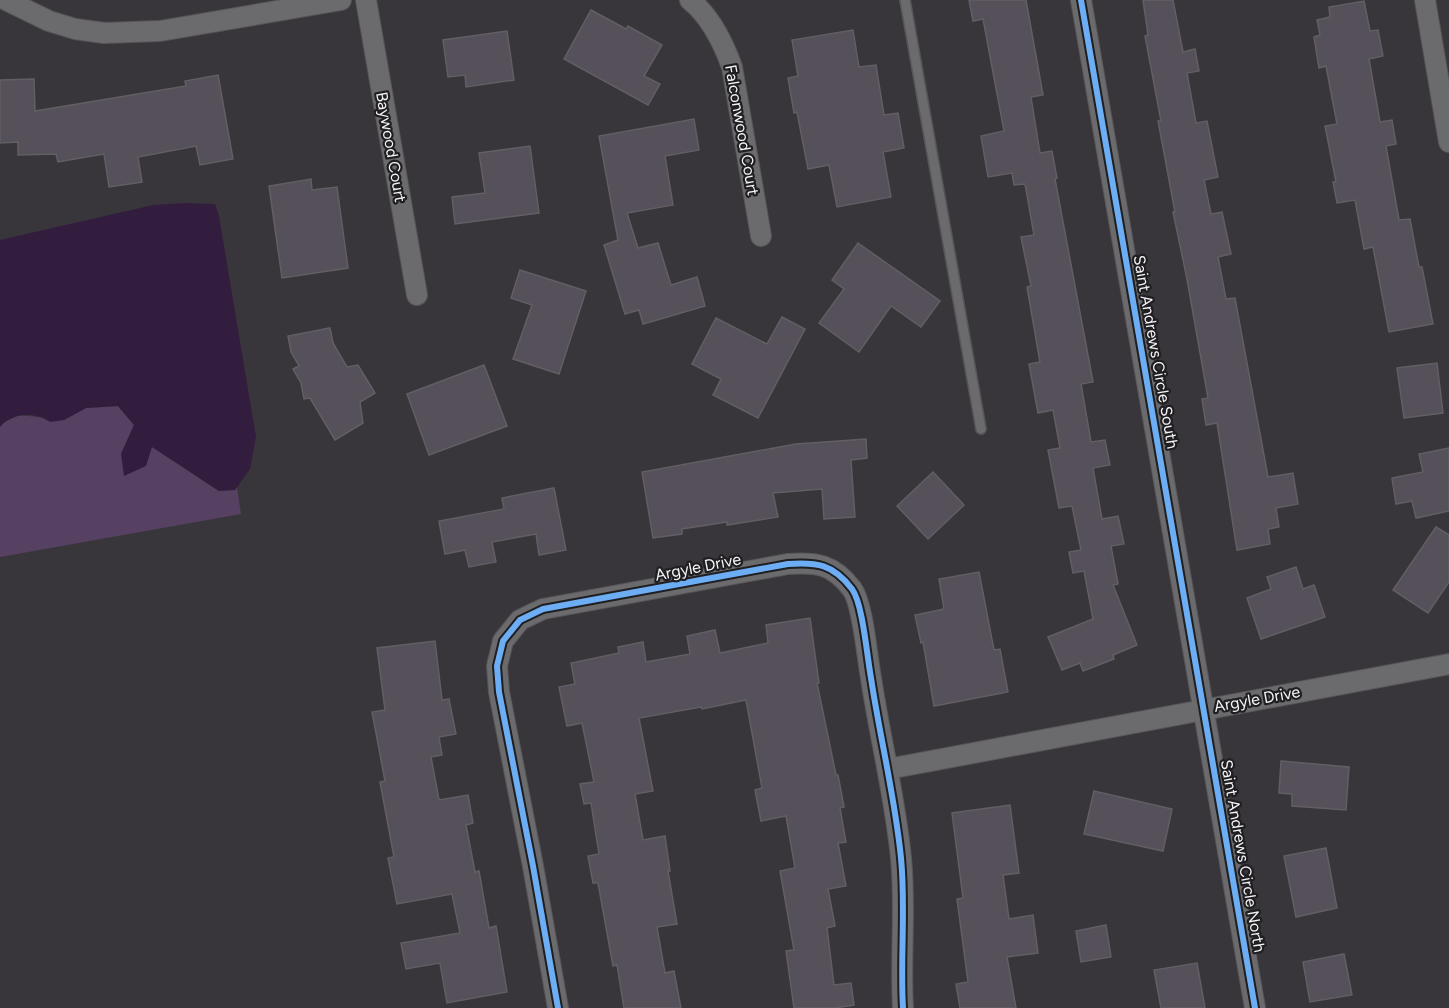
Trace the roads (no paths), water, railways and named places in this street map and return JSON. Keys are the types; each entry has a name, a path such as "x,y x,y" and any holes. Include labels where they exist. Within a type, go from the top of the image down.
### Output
{"street":[{"path":"6,0 49,21 75,29 104,33 160,31 341,0"},
{"name":"Baywood Court","path":"366,0 417,295"},
{"name":"Falconwood Court","path":"690,0 711,24 724,45 732,67 761,236"},
{"name":"Saint Andrews Circle South","path":"1081,0 1203,709"},
{"path":"1425,0 1449,142"},
{"name":"Argyle Drive","path":"558,1008 499,692 496,666 503,641 520,620 543,609 788,564 814,562 837,572 854,591 861,617 901,857 903,1008"},
{"name":"Argyle Drive","path":"888,769 1449,664"},
{"name":"Saint Andrews Circle North","path":"1203,709 1255,1008"}],"lane":[{"path":"905,0 981,429"}]}
